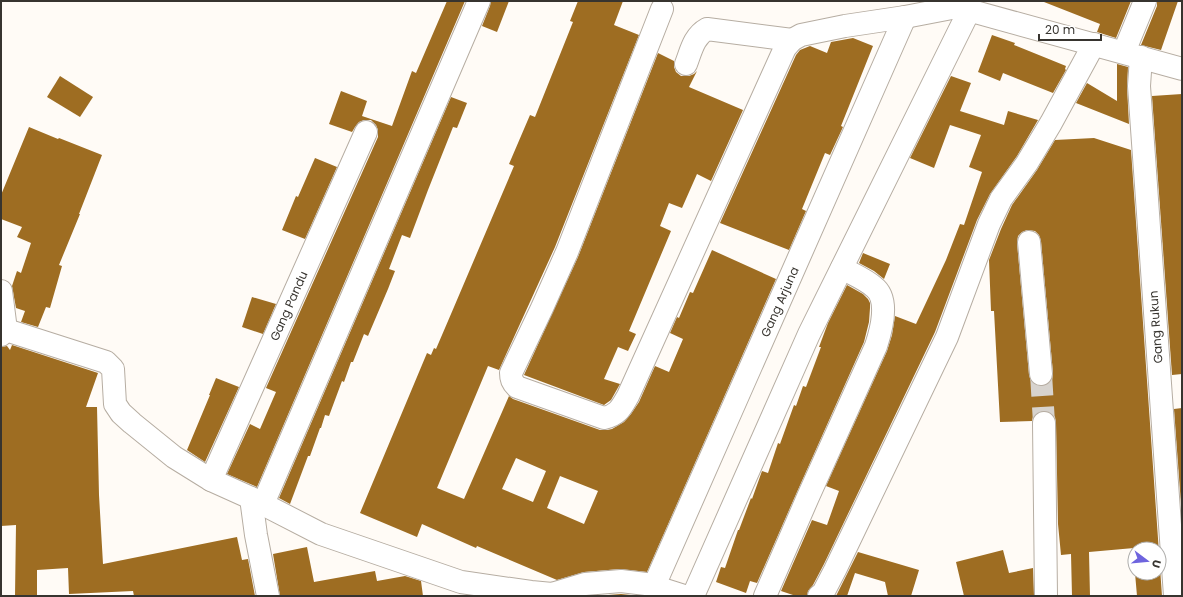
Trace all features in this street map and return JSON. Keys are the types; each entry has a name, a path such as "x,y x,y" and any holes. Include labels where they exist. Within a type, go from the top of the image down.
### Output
{"street":[{"path":"268,596 256,535 257,501 321,365 479,1"},
{"name":"Gang Rukun","path":"1145,1 1133,55 1139,86 1175,596"},
{"path":"662,9 567,252 542,308 510,373 513,383 517,387 604,418 612,416 618,411 628,396 785,48 792,40 800,35 845,26 905,18 962,6 1182,69"},
{"path":"693,596 809,334 842,268 962,6"},
{"name":"Gang Arjuna","path":"654,586 905,18"},
{"path":"686,64 695,40 700,33 707,29 792,40"},
{"path":"819,596 823,593 947,337 990,224 1001,200 1027,164 1094,44"},
{"name":"Gang Pandu","path":"211,480 366,132"},
{"path":"1029,242 1041,374"},
{"path":"765,596 876,346 882,326 883,310 879,293 875,287 842,268"},
{"path":"1,291 4,332 106,362 110,365 114,372 115,404 121,413 174,457 211,480 257,501 321,534 462,589 552,594 585,584 622,581 646,584 684,596"},
{"path":"1044,424 1046,596"}],"building":[{"path":"447,1 465,1 257,487 227,474 250,424 260,429 276,392 266,388 378,137 376,125 371,120 359,122 352,132 329,124 341,91 367,101 362,116 392,126 412,71 416,73"},
{"path":"491,1 509,1 497,32 482,26"},
{"path":"578,1 623,1 614,25 639,35 555,247 499,370 488,366 437,488 464,499 509,396 513,399 600,430 612,429 624,422 639,402 655,366 669,372 683,339 670,333 677,317 679,318 690,292 693,293 712,250 776,279 647,572 620,569 584,572 557,580 477,546 476,548 422,524 417,537 360,513 427,353 431,355 434,348 436,349 454,307 514,166 509,164 530,115 535,117 573,22 570,21","holes":["516,458 546,471 533,502 502,489","560,476 598,491 584,524 547,508"]},
{"path":"1044,1 1131,1 1116,38 1097,32 1100,24"},
{"path":"1157,1 1178,1 1161,50 1141,45 1157,6"},
{"path":"992,35 1015,43 1014,45 1066,66 1066,70 1053,93 1003,73 1000,81 978,72"},
{"path":"853,38 873,46 841,126 843,127 830,155 825,153 802,209 806,211 789,250 720,223 796,55 800,50 810,46 827,53 831,42"},
{"path":"658,53 674,61 676,72 681,76 689,76 697,71 689,87 743,110 711,181 697,174 682,208 669,203 660,226 671,231 629,331 636,334 628,351 618,347 604,379 620,384 611,400 604,405 524,375 578,257"},
{"path":"1117,64 1128,67 1127,87 1129,124 1076,103 1087,83 1117,101"},
{"path":"60,76 93,97 80,117 47,97"},
{"path":"951,76 971,83 960,111 1004,125 1008,111 1038,120 1017,156 990,194 977,220 935,332 824,564 813,585 808,591 807,596 796,596 781,591 812,520 827,525 839,491 826,486 887,351 892,335 895,316 916,324 946,260 960,224 964,225 982,172 969,167 981,135 950,125 934,168 910,158"},
{"path":"1182,94 1182,374 1172,375 1152,96"},
{"path":"451,97 467,103 457,128 453,127 410,238 402,235 389,269 395,271 388,289 368,336 364,334 353,362 351,362 344,382 342,381 329,416 325,415 290,504 279,498"},
{"path":"29,127 102,155 59,265 62,266 50,308 46,307 38,327 21,322 25,311 16,308 12,286 17,271 21,273 31,243 17,237 22,227 1,219 1,195"},
{"path":"1094,138 1131,150 1158,541 1127,541 1127,549 1089,552 1090,596 1072,596 1071,554 1061,555 1058,524 1055,417 1050,412 1043,411 1037,412 1032,421 1000,422 994,311 991,311 989,260 1012,205 1037,170 1055,140","holes":["1027,230 1035,231 1039,235 1041,241 1053,373 1052,380 1043,386 1035,385 1031,381 1029,375 1017,243 1018,236"]},
{"path":"315,158 337,167 305,239 282,230 296,196 298,197"},
{"path":"863,253 890,264 884,279 874,271 859,263"},
{"path":"847,285 863,294 870,303 869,322 864,342 757,583 750,581 746,593 716,582 721,567 725,568 738,530 751,498 752,499 762,471 768,473 778,443 780,444 794,405 796,406 803,386 806,387 828,323"},
{"path":"252,297 276,304 263,334 242,327"},
{"path":"12,345 98,373 86,407 97,407 99,495 103,564 237,537 242,560 248,559 255,596 134,596 133,591 69,594 68,568 37,570 37,596 15,596 16,525 1,526 1,347 7,346 10,350"},
{"path":"216,378 239,387 205,462 187,450"},
{"path":"1182,408 1182,518 1174,409"},
{"path":"307,547 314,582 375,571 377,581 405,576 421,581 423,596 280,596 273,554"},
{"path":"1003,550 1009,573 1033,568 1034,596 964,596 956,562"},
{"path":"858,552 919,570 911,596 888,596 885,582 855,573 847,596 836,596"},
{"path":"1136,581 1161,581 1162,596 1137,596"},
{"path":"621,594 641,596 595,596"}],"tunnel":[{"path":"1041,374 1044,423"}]}
